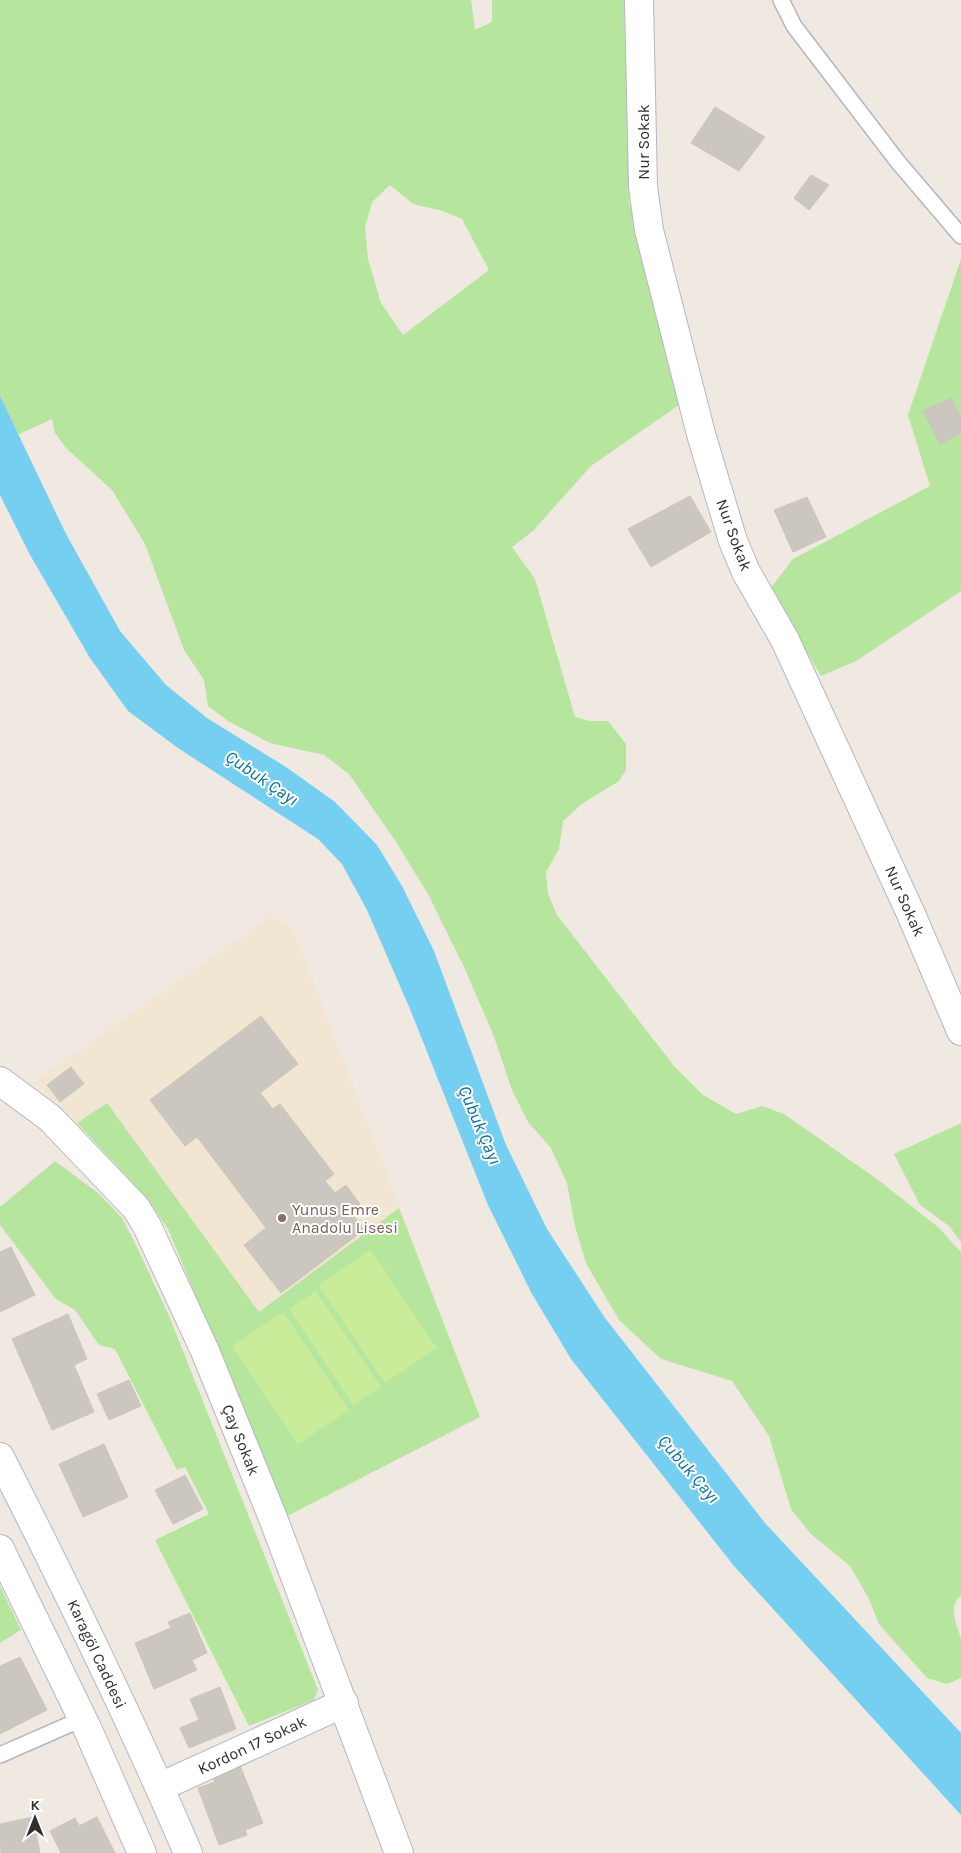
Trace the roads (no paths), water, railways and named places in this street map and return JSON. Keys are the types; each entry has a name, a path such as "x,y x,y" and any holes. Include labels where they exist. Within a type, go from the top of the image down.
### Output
{"street":[{"name":"Nur Sokak","path":"639,0 643,187 649,230 701,434 733,541 746,572 785,640 911,914 961,1031"},
{"name":"Çay Sokak","path":"0,1081 50,1118 136,1208 147,1226 208,1360 273,1518 399,1853"},
{"name":"Karagöl Caddesi","path":"0,1457 35,1523 160,1787 188,1853"},
{"path":"0,1549 82,1719 142,1853"},
{"name":"Kordon 17 Sokak","path":"160,1787 344,1703"}],"lane":[{"path":"781,0 794,26 898,162 961,236"},
{"path":"0,1755 82,1719"}],"water":[{"name":"Çubuk Çayı","path":"0,396 66,534 120,631 166,685 207,718 286,767 335,802 377,845 402,886 434,951 506,1145 547,1229 605,1318 765,1523 961,1733 961,1815 734,1566 571,1359 532,1294 488,1205 410,1009 367,910 342,864 318,839 178,748 128,711 90,658 30,555 0,495"}],"place":[{"name":"Yunus Emre Anadolu Lisesi","path":"282,1218"}]}
